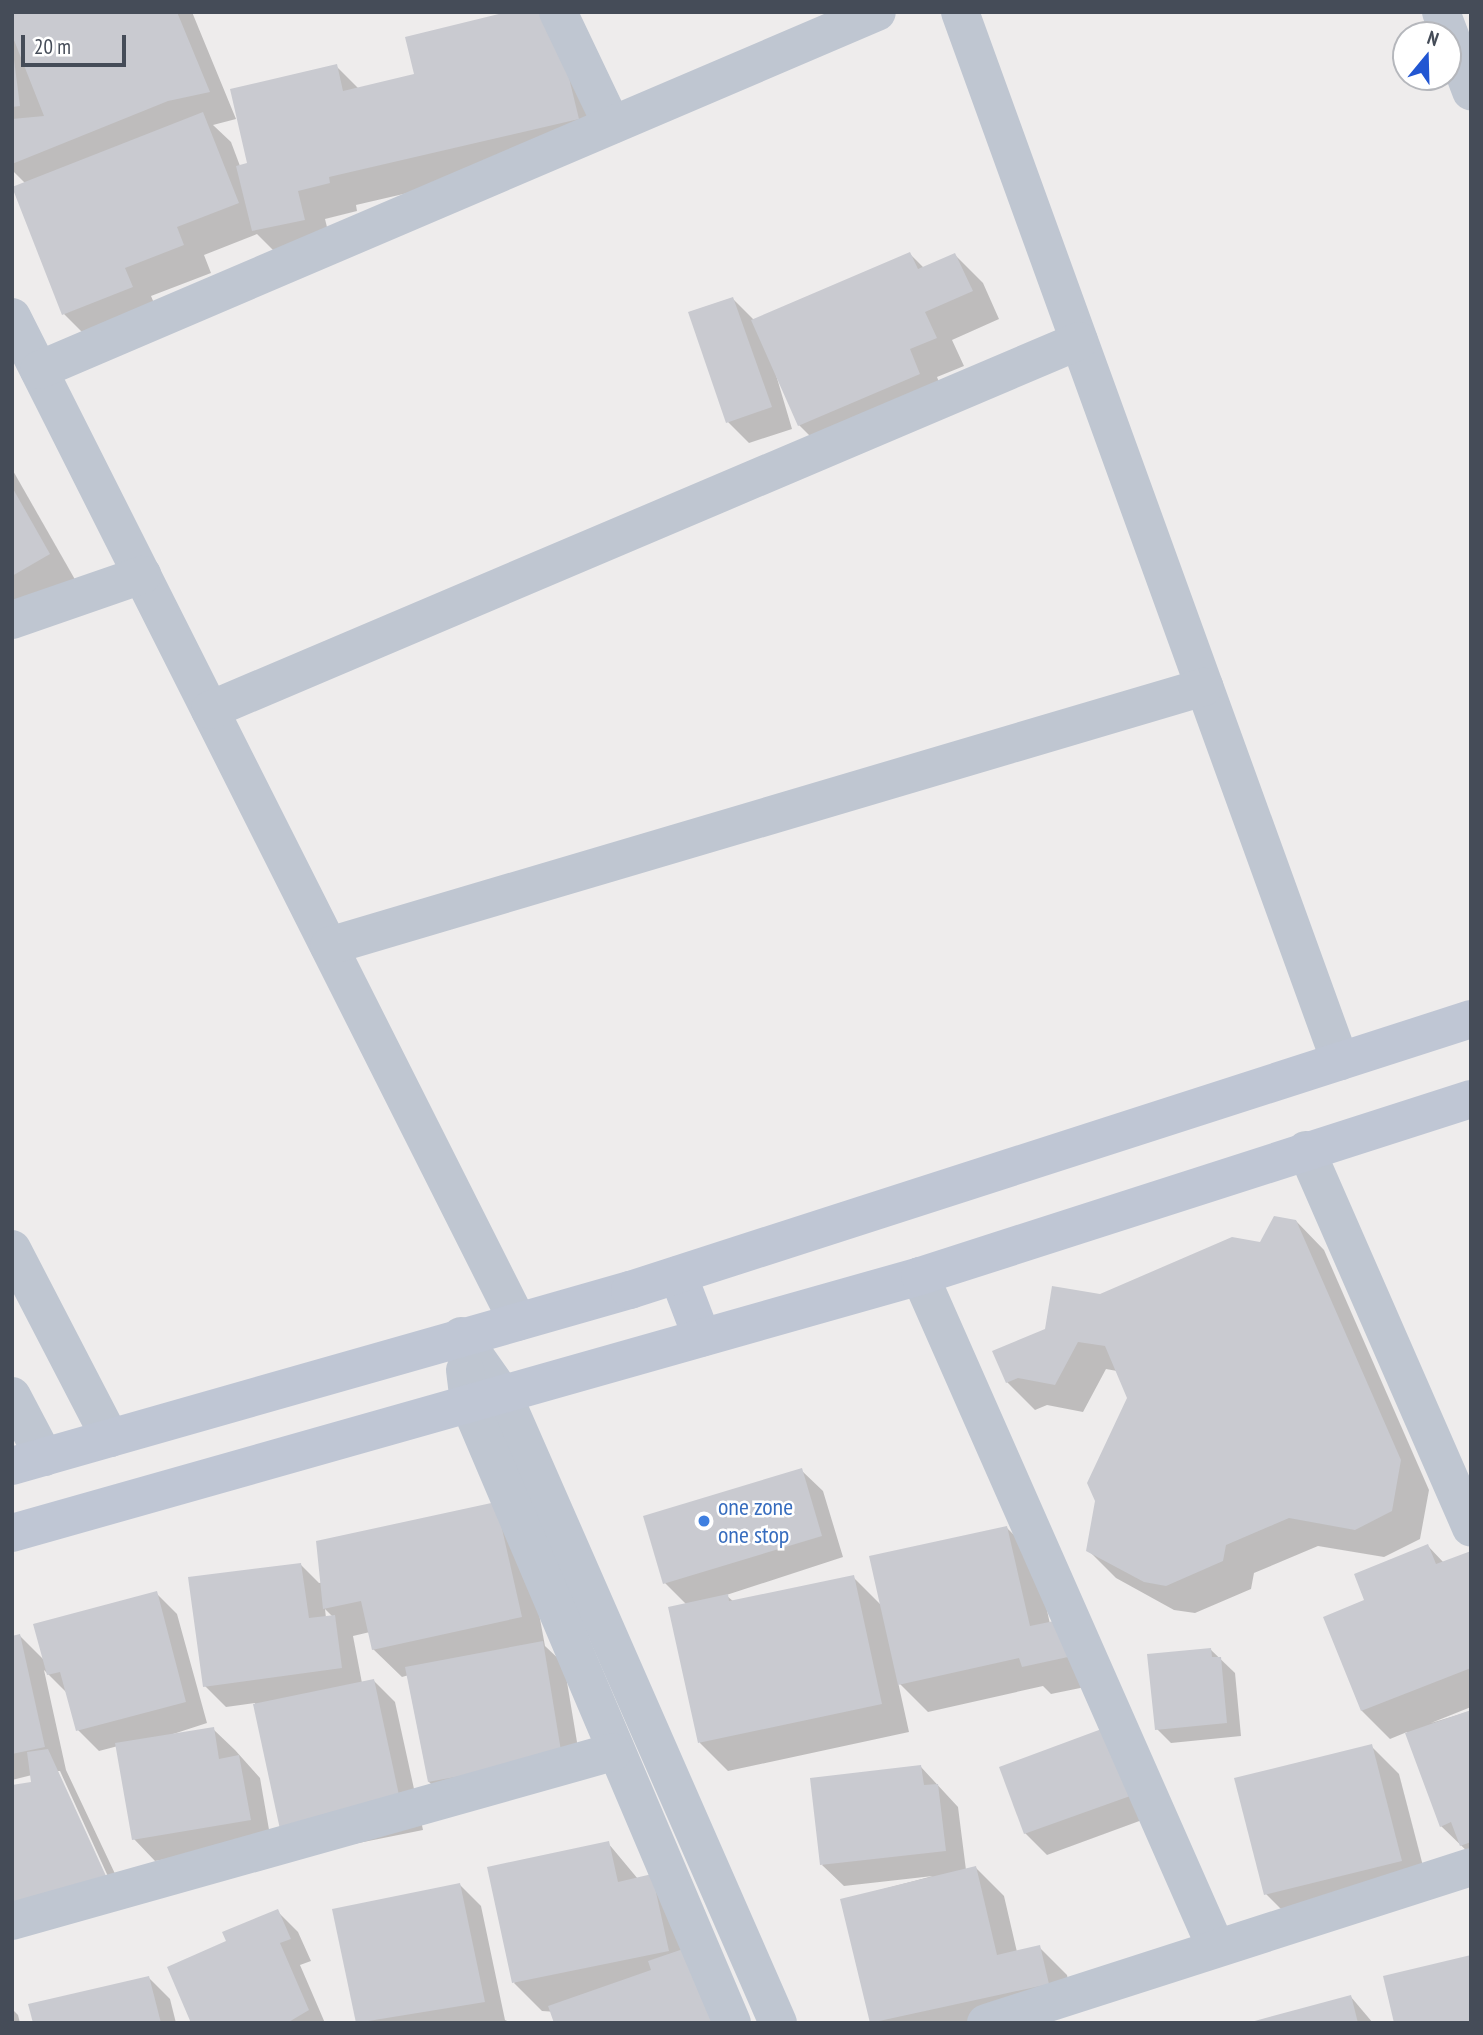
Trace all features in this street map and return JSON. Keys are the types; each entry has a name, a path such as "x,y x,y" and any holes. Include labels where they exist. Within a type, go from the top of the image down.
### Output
{"main road":[{"path":"28,1461 678,1275 1471,1018"},
{"path":"12,1533 920,1276 1471,1099"},
{"path":"678,1275 702,1338"}],"street":[{"path":"558,12 612,125"},
{"path":"39,370 877,12"},
{"path":"960,12 1340,1061"},
{"path":"1441,12 1471,91"},
{"path":"12,317 519,1322"},
{"path":"210,710 1079,341"},
{"path":"12,621 142,575"},
{"path":"329,946 1204,687"},
{"path":"1306,1150 1471,1528"},
{"path":"12,1249 110,1438"},
{"path":"920,1276 1216,1948"},
{"path":"460,1336 487,1400 778,2023"},
{"path":"12,1396 28,1461"},
{"path":"487,1400 613,1752 732,2023"},
{"path":"12,1921 613,1752"},
{"path":"986,2023 1471,1867"}],"building":[{"path":"12,12 177,12 210,92 168,101 12,164 12,119 44,116 12,35"},
{"path":"507,12 553,12 579,119 329,177 330,183 298,191 305,220 252,231 236,166 247,163 230,89 337,64 343,91 414,74 405,37"},
{"path":"12,44 20,106 12,107"},
{"path":"203,112 239,203 177,227 184,245 125,268 133,287 62,315 12,187"},
{"path":"910,252 918,269 955,253 973,291 925,312 937,338 910,349 920,374 798,426 751,320"},
{"path":"733,297 772,407 726,423 688,312"},
{"path":"12,487 50,554 12,576"},
{"path":"1274,1216 1296,1220 1401,1460 1392,1511 1355,1530 1289,1518 1226,1545 1223,1561 1166,1586 1144,1582 1086,1551 1095,1501 1087,1483 1127,1398 1105,1346 1078,1342 1055,1385 1018,1378 1006,1383 992,1351 1045,1329 1052,1286 1100,1294 1232,1237 1260,1242"},
{"path":"802,1468 822,1536 663,1584 643,1516"},
{"path":"496,1502 522,1617 372,1650 361,1601 323,1609 316,1541"},
{"path":"1007,1526 1030,1626 1059,1620 1068,1657 1022,1667 1019,1658 898,1685 869,1556"},
{"path":"1428,1544 1436,1564 1471,1551 1471,1668 1361,1711 1323,1617 1364,1600 1354,1574"},
{"path":"301,1563 309,1618 335,1615 342,1668 203,1687 188,1577"},
{"path":"854,1575 882,1704 698,1743 668,1607 728,1594 729,1601"},
{"path":"157,1591 186,1702 76,1731 60,1672 47,1675 33,1624"},
{"path":"20,1634 45,1747 12,1754 12,1636"},
{"path":"543,1641 562,1757 428,1782 405,1667"},
{"path":"1211,1648 1212,1657 1221,1657 1227,1723 1155,1730 1147,1654"},
{"path":"374,1679 402,1809 281,1834 253,1704"},
{"path":"1471,1710 1471,1842 1460,1846 1451,1822 1440,1827 1405,1733"},
{"path":"214,1727 219,1759 239,1755 251,1820 132,1840 115,1743"},
{"path":"1107,1727 1133,1795 1024,1834 999,1767"},
{"path":"1372,1744 1402,1861 1264,1895 1234,1778"},
{"path":"48,1749 106,1876 12,1909 12,1785 31,1782 27,1752"},
{"path":"921,1765 924,1785 938,1784 946,1851 820,1865 810,1778"},
{"path":"609,1841 618,1882 652,1874 669,1951 512,1983 487,1867"},
{"path":"976,1866 997,1955 1040,1945 1049,1984 870,2023 840,1899"},
{"path":"460,1883 485,2002 356,2023 332,1909"},
{"path":"278,1909 291,1939 280,1943 309,2010 287,2023 191,2023 167,1967 226,1941 222,1932"},
{"path":"686,1948 712,2023 554,2023 548,2006 651,1970 648,1961"},
{"path":"1471,1955 1471,2023 1394,2023 1383,1976"},
{"path":"149,1976 161,2023 33,2023 28,2004"},
{"path":"1351,1995 1358,2023 1251,2023 1251,2022"}],"place":[{"name":"one zone one stop","path":"704,1521"}]}
